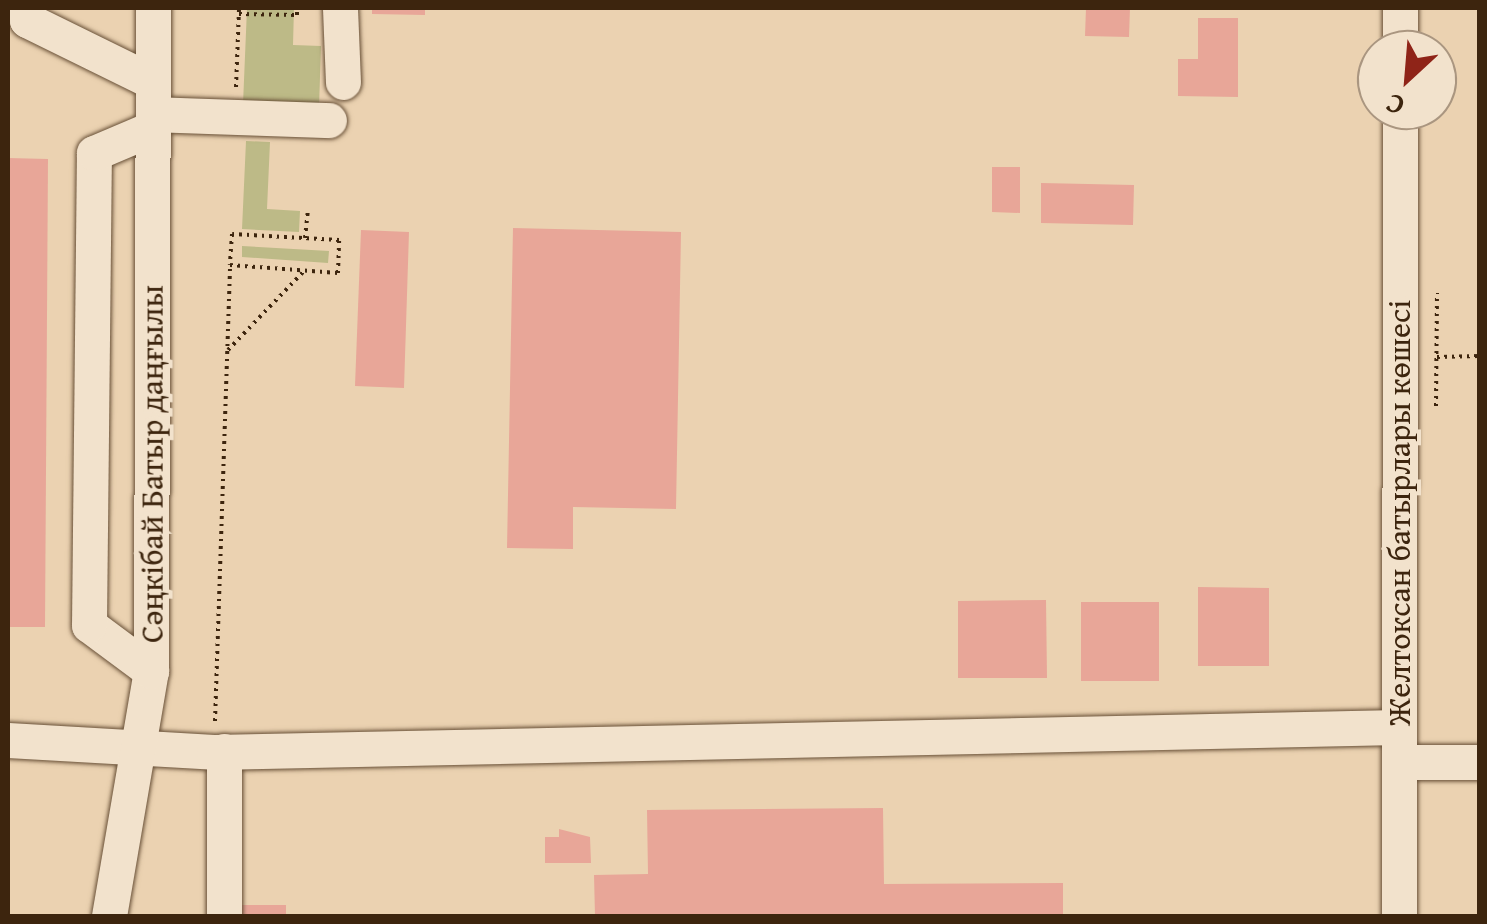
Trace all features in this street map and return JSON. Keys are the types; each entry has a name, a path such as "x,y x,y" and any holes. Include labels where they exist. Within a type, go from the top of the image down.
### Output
{"street":[{"path":"27,8 27,20 153,108 235,117 329,120"},
{"name":"Сәңкібай Батыр даңғылы","path":"109,916 151,671 153,8"},
{"path":"340,8 343,82"},
{"path":"151,671 89,625 94,153 153,108"},
{"name":"Желтоксан батырлары көшесі","path":"1399,916 1400,130"},
{"path":"8,740 219,752 1399,744 1480,762"},
{"path":"219,752 224,916"}],"path":[{"path":"235,117 239,10 297,14 298,8"},
{"path":"305,238 308,208"},
{"path":"219,752 227,350 230,265 232,234 340,240 338,273 230,265"},
{"path":"227,350 305,270"},
{"path":"1436,293 1436,406"},
{"path":"1436,357 1480,356"}],"shaded area":[{"path":"247,8 294,8 293,45 321,46 319,107 243,104"},
{"path":"246,141 270,142 267,209 300,211 299,232 242,229"},
{"path":"242,246 329,251 328,263 242,257"}],"building":[{"path":"372,8 425,8 425,15 372,14"},
{"path":"1086,8 1130,8 1129,37 1085,36"},
{"path":"1198,18 1238,18 1238,97 1178,96 1178,59 1198,59"},
{"path":"8,158 48,159 45,627 8,627"},
{"path":"992,167 1020,167 1020,213 992,212"},
{"path":"1041,183 1134,185 1133,225 1041,223"},
{"path":"513,228 681,232 676,509 573,507 573,549 507,548"},
{"path":"361,230 409,232 404,388 355,386"},
{"path":"1198,587 1269,588 1269,666 1198,666"},
{"path":"1046,600 1047,678 958,678 958,601"},
{"path":"1081,602 1159,602 1159,681 1081,681"},
{"path":"883,808 884,884 1063,883 1063,916 595,916 594,875 648,874 647,810"},
{"path":"559,829 590,837 591,863 545,863 545,837 559,837"},
{"path":"242,905 286,905 286,916 242,916"}]}
